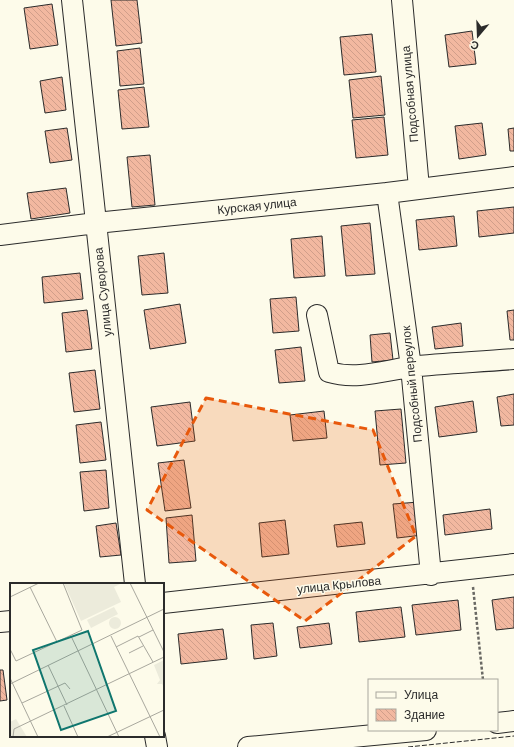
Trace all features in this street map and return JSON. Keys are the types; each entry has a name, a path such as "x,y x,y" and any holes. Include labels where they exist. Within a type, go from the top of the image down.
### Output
{"street":[{"name":"улица Суворова","path":"72,0 135,583"},
{"name":"Подсобная улица","path":"402,0 419,188"},
{"name":"Курская улица","path":"0,235 96,223 387,193 514,177"},
{"name":"Подсобный переулок","path":"387,193 411,367 431,575"},
{"path":"317,315 329,372 343,376 370,375 411,367 514,359"},
{"name":"улица Крылова","path":"164,604 431,575 514,564"},
{"path":"0,622 10,620"},
{"path":"498,723 514,721"},
{"path":"248,747 293,745 417,731"},
{"path":"155,737 157,747"}],"path":[{"path":"471,569 484,679"}],"highlighted area":[{"path":"206,398 373,430 416,536 305,621 147,510"}],"building":[{"path":"111,0 137,0 142,43 116,46"},
{"path":"52,4 58,45 30,49 24,8"},
{"path":"472,31 476,64 449,67 445,35"},
{"path":"372,34 376,72 344,75 340,37"},
{"path":"140,48 144,84 120,86 117,51"},
{"path":"381,76 385,115 353,118 349,80"},
{"path":"62,77 66,110 45,113 40,81"},
{"path":"144,87 149,127 122,129 118,90"},
{"path":"384,117 388,155 356,158 352,120"},
{"path":"482,123 486,155 459,159 455,126"},
{"path":"67,128 72,160 50,163 45,131"},
{"path":"514,128 514,151 510,151 508,129"},
{"path":"150,155 155,205 132,207 127,157"},
{"path":"66,188 70,213 31,219 27,193"},
{"path":"514,207 514,233 479,237 477,211"},
{"path":"454,216 457,246 419,250 416,220"},
{"path":"370,223 375,274 346,276 341,226"},
{"path":"322,236 325,276 294,278 291,239"},
{"path":"164,253 168,293 142,295 138,256"},
{"path":"80,273 83,299 44,303 42,277"},
{"path":"296,297 299,331 273,333 270,299"},
{"path":"180,304 186,343 150,349 144,310"},
{"path":"87,310 92,349 66,352 62,313"},
{"path":"514,310 514,340 510,340 507,311"},
{"path":"461,323 463,346 435,349 432,327"},
{"path":"390,333 393,360 372,362 370,335"},
{"path":"301,347 305,381 279,383 275,350"},
{"path":"95,370 100,409 74,412 69,373"},
{"path":"514,394 514,425 501,426 497,397"},
{"path":"473,401 477,432 439,437 435,407"},
{"path":"190,402 195,441 157,446 151,407"},
{"path":"401,409 406,463 380,465 375,411"},
{"path":"324,411 327,438 293,441 290,415"},
{"path":"101,422 106,460 80,463 76,425"},
{"path":"184,460 191,508 165,511 158,463"},
{"path":"106,470 109,508 84,511 80,472"},
{"path":"419,502 423,535 397,538 393,504"},
{"path":"490,509 492,529 445,535 443,515"},
{"path":"192,515 196,561 169,563 166,518"},
{"path":"285,520 289,554 262,557 259,523"},
{"path":"362,522 365,544 337,547 334,525"},
{"path":"116,523 121,555 100,557 96,526"},
{"path":"514,597 514,628 496,630 492,600"},
{"path":"458,600 461,630 416,635 412,605"},
{"path":"401,607 405,637 359,642 356,612"},
{"path":"273,623 277,656 254,659 251,625"},
{"path":"329,623 332,644 300,648 297,627"},
{"path":"223,629 227,659 181,664 178,634"},
{"path":"0,670 3,670 7,700 0,701"}],"fence":[{"path":"408,747 514,736"}]}
